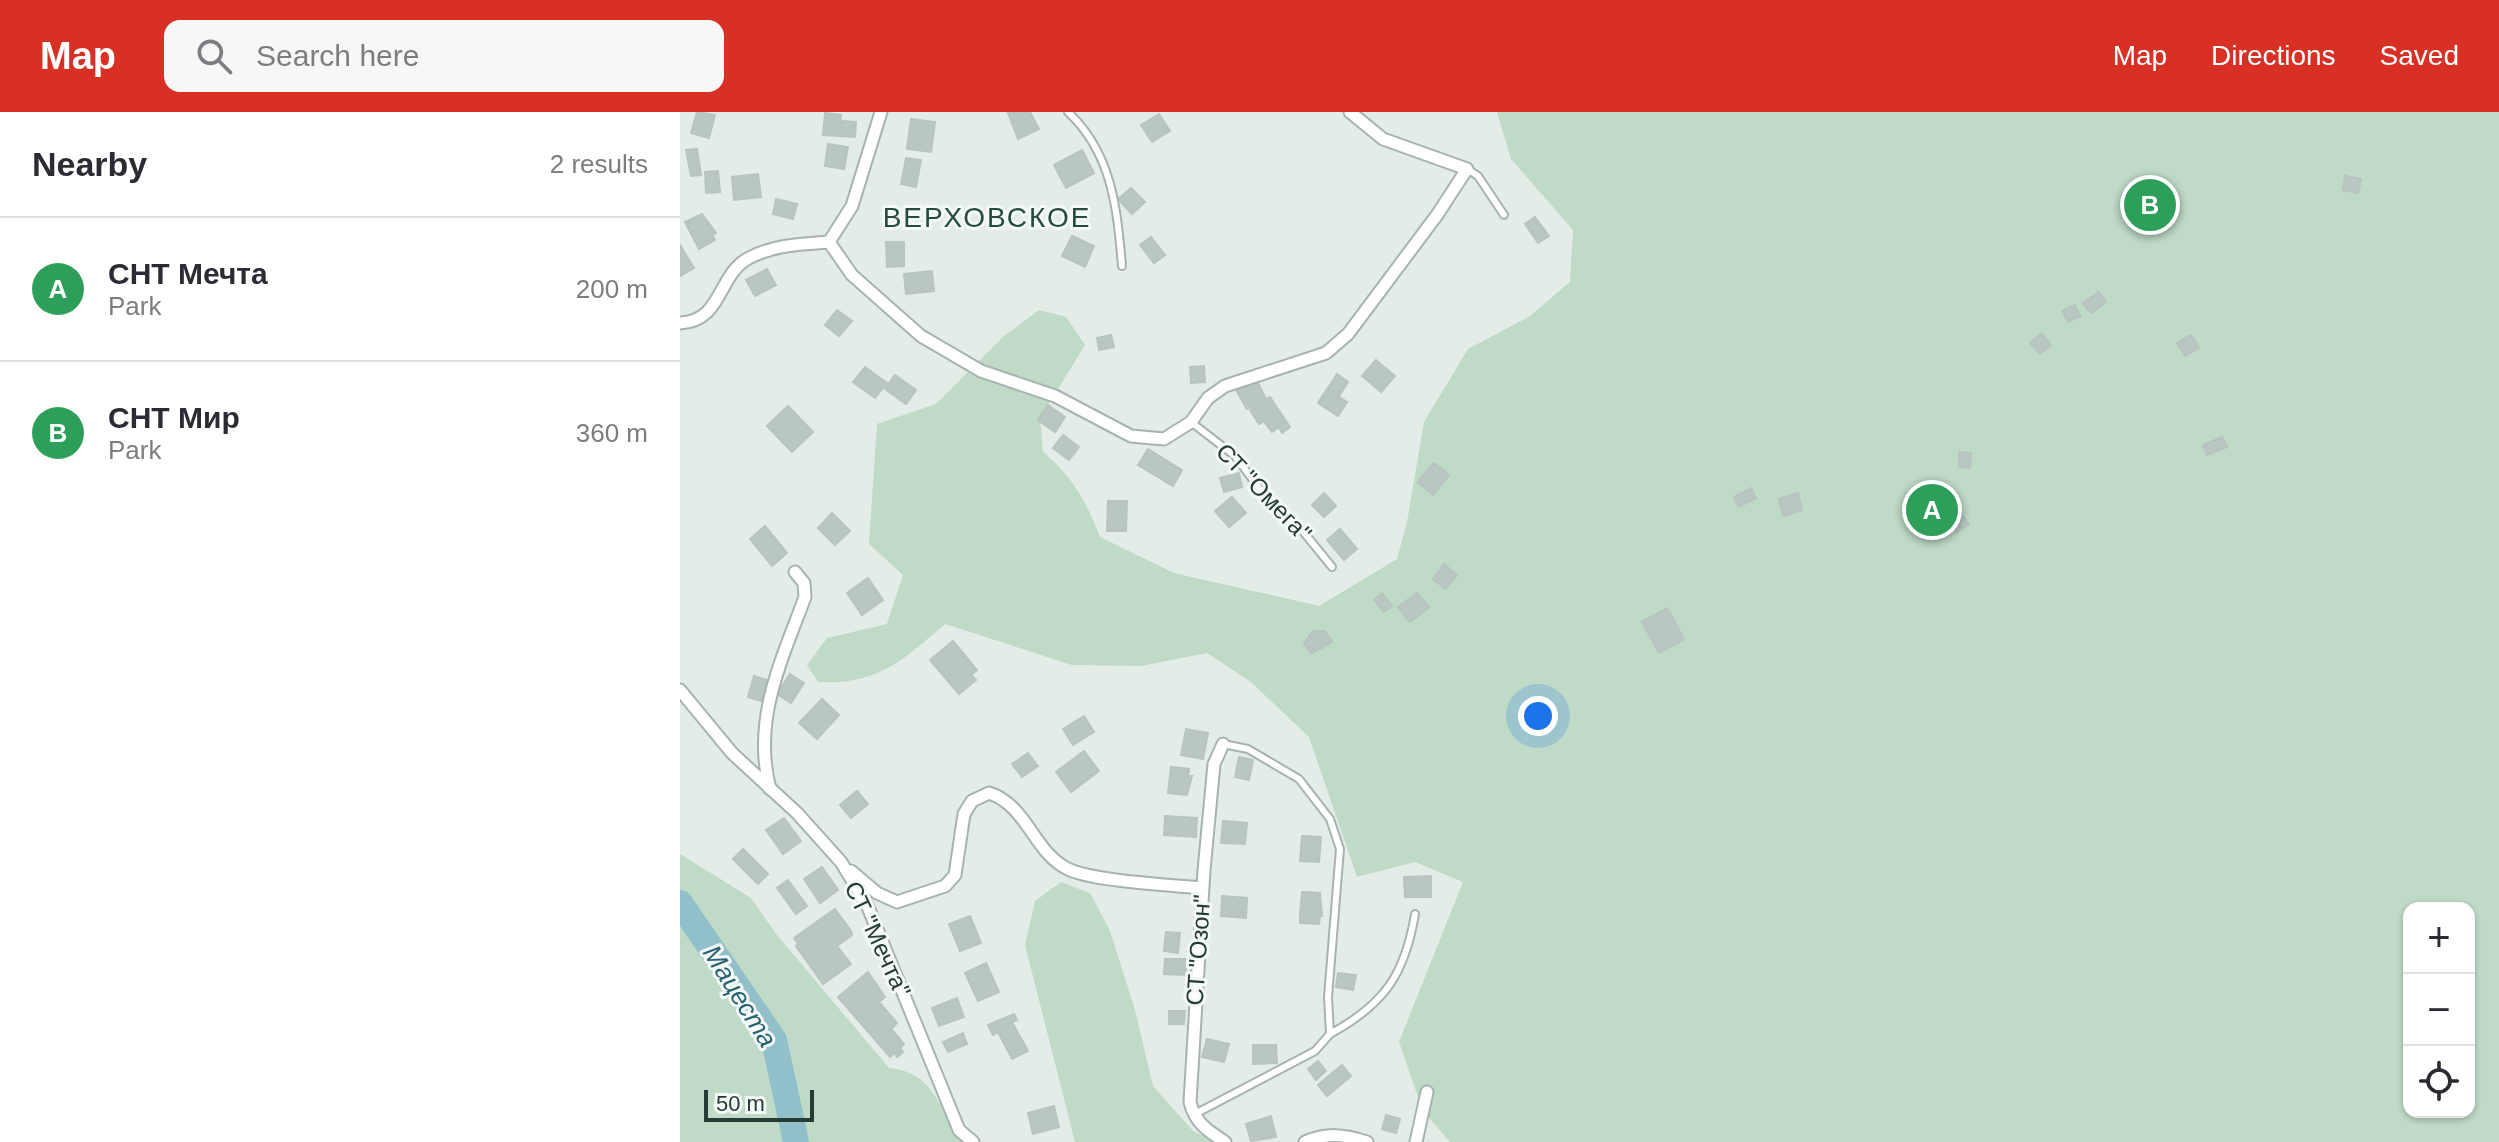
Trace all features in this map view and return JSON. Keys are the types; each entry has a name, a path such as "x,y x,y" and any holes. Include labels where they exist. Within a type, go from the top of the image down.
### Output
{"street":[{"path":"829,242 852,206 881,112"},
{"path":"829,242 852,275 921,336 981,371 1055,396 1131,436 1164,439 1191,422 1208,398 1225,386 1326,353 1348,334 1437,215 1467,169 1383,139 1350,112"},
{"path":"680,323 694,322 708,314 737,267 748,258 797,245 829,242"},
{"path":"770,789 762,757 763,725 805,597 804,583 795,572"},
{"name":"СТ \"Мечта\"","path":"680,690 732,753 806,822 841,862 868,907 959,1130 973,1142"},
{"name":"СТ \"Озон\"","path":"1193,1115 1190,1102 1202,888 1214,764 1223,744"},
{"path":"841,862 877,893 897,902 945,886 955,875 964,814 972,801 989,793 1013,809 1043,849 1066,869 1202,888"},
{"path":"1416,1142 1427,1092"},
{"path":"1193,1115 1204,1128 1225,1142"},
{"path":"1305,1142 1321,1135 1335,1135 1367,1142"}],"lane":[{"path":"1068,112 1095,142 1108,177 1116,204 1122,266"},
{"path":"1467,169 1484,183 1504,215"},
{"name":"СТ \"Омега\"","path":"1191,422 1235,456 1271,504 1297,524 1332,567"},
{"path":"1223,744 1248,749 1299,779 1330,819 1340,849 1328,997 1330,1034"},
{"path":"1193,1115 1315,1051 1330,1034 1350,1023 1398,976 1409,951 1415,914"}],"green space":[{"path":"1497,112 2499,112 2499,1142 1450,1142 1423,1111 1399,1042 1463,882 1415,862 1357,877 1309,737 1251,682 1207,653 1141,666 1072,665 945,624 902,659 873,675 839,682 818,682 807,665 827,638 887,624 903,575 869,544 877,424 936,404 1003,337 1039,310 1066,317 1085,345 1040,418 1043,452 1078,490 1100,537 1174,573 1319,606 1397,559 1407,522 1424,422 1468,349 1530,316 1570,282 1573,230 1511,159"},
{"path":"680,854 751,898 777,935 889,1068 916,1077 934,1094 964,1142 680,1142"},
{"path":"1061,882 1090,893 1110,931 1135,1010 1153,1086 1193,1131 1215,1142 1075,1142 1025,945 1035,901"}],"building":[{"path":"697,112 715,115 709,138 691,133"},
{"path":"1030,112 1039,129 1018,139 1008,113"},
{"path":"825,113 841,115 840,136 823,135"},
{"path":"1159,114 1170,131 1152,142 1141,125"},
{"path":"911,119 935,122 931,152 907,149"},
{"path":"841,121 856,122 855,137 840,136"},
{"path":"828,144 848,147 844,169 825,166"},
{"path":"697,149 701,175 691,176 686,150"},
{"path":"1082,150 1094,173 1066,188 1054,165"},
{"path":"906,158 921,160 916,187 901,184"},
{"path":"718,171 720,192 706,193 705,172"},
{"path":"758,174 761,197 734,200 732,177"},
{"path":"2345,176 2361,179 2358,193 2343,190"},
{"path":"1131,188 1145,202 1132,214 1118,199"},
{"path":"776,199 797,204 793,219 773,214"},
{"path":"702,214 716,233 712,235 715,240 699,249 685,222"},
{"path":"1535,217 1549,236 1538,243 1525,224"},
{"path":"1072,236 1094,246 1085,267 1062,256"},
{"path":"1151,237 1165,255 1154,263 1140,245"},
{"path":"886,242 904,242 904,266 887,267"},
{"path":"680,245 694,268 680,276"},
{"path":"767,269 776,285 755,296 746,280"},
{"path":"932,271 934,291 906,294 904,274"},
{"path":"2099,292 2106,302 2091,313 2083,303"},
{"path":"2075,305 2081,316 2068,322 2062,311"},
{"path":"837,310 852,321 839,336 825,325"},
{"path":"2042,333 2051,345 2040,354 2030,343"},
{"path":"1111,335 1114,347 1099,350 1097,338"},
{"path":"2191,335 2199,348 2185,356 2177,343"},
{"path":"1376,360 1395,376 1381,392 1362,376"},
{"path":"1204,366 1205,382 1191,383 1190,367"},
{"path":"865,367 887,383 875,398 853,382"},
{"path":"1337,374 1348,382 1339,396 1328,388"},
{"path":"895,375 916,390 906,404 885,389"},
{"path":"1256,379 1266,399 1247,409 1236,390"},
{"path":"1327,389 1347,402 1338,416 1318,403"},
{"path":"1270,397 1279,411 1259,424 1250,410"},
{"path":"1048,405 1065,417 1055,432 1038,420"},
{"path":"788,406 813,432 792,452 767,426"},
{"path":"1280,412 1290,427 1282,433 1279,427 1272,432 1265,423"},
{"path":"1063,435 1079,447 1069,460 1053,448"},
{"path":"2222,437 2227,447 2207,455 2203,445"},
{"path":"1148,449 1182,470 1173,486 1138,465"},
{"path":"1959,452 1971,453 1970,468 1959,467"},
{"path":"1434,463 1449,475 1433,495 1418,482"},
{"path":"1239,473 1242,487 1224,492 1220,478"},
{"path":"1751,488 1756,498 1739,507 1734,497"},
{"path":"1324,493 1336,506 1324,517 1312,505"},
{"path":"1798,493 1802,510 1783,516 1779,499"},
{"path":"1232,497 1246,513 1229,527 1215,511"},
{"path":"1108,501 1127,501 1126,531 1107,531"},
{"path":"832,513 850,531 835,545 818,528"},
{"path":"1961,513 1969,524 1957,532 1950,521"},
{"path":"765,526 787,553 772,566 750,539"},
{"path":"1340,529 1357,549 1344,560 1327,540"},
{"path":"1444,564 1457,575 1446,589 1433,579"},
{"path":"868,578 883,600 862,615 847,593"},
{"path":"1382,593 1392,606 1384,612 1374,600"},
{"path":"1417,593 1429,607 1410,622 1398,607"},
{"path":"1667,608 1684,639 1659,653 1642,622"},
{"path":"1325,631 1332,642 1311,654 1304,643 1312,632"},
{"path":"953,641 977,670 971,675 976,680 959,694 930,660"},
{"path":"790,674 804,683 791,703 777,694"},
{"path":"754,676 767,680 761,701 748,697"},
{"path":"822,699 839,715 817,739 799,723"},
{"path":"1084,716 1094,732 1073,745 1063,729"},
{"path":"1186,729 1208,733 1203,759 1181,755"},
{"path":"1084,751 1099,771 1071,792 1056,772"},
{"path":"1028,753 1038,766 1022,777 1012,764"},
{"path":"1239,757 1253,760 1249,780 1235,777"},
{"path":"1171,767 1189,769 1188,776 1192,776 1187,795 1168,793"},
{"path":"857,791 868,804 851,818 840,805"},
{"path":"1165,816 1197,818 1196,837 1164,835"},
{"path":"784,818 801,841 783,854 766,830"},
{"path":"1223,821 1247,823 1245,844 1221,843"},
{"path":"1302,836 1321,837 1319,862 1300,861"},
{"path":"743,849 768,874 758,884 733,859"},
{"path":"822,867 838,890 820,903 804,879"},
{"path":"1431,876 1431,897 1405,897 1404,877"},
{"path":"788,880 807,906 796,914 777,888"},
{"path":"1302,892 1320,893 1322,916 1300,915"},
{"path":"1222,896 1247,898 1246,918 1221,916"},
{"path":"835,909 851,931 852,935 837,946 851,964 823,984 796,946 798,944 794,938"},
{"path":"1300,915 1320,916 1319,924 1300,923"},
{"path":"970,916 981,943 960,951 949,924"},
{"path":"1166,932 1180,933 1178,953 1164,951"},
{"path":"1165,959 1186,959 1186,975 1164,974"},
{"path":"986,963 999,992 978,1001 965,973"},
{"path":"868,972 885,997 879,1002 897,1023 891,1029 904,1044 900,1048 903,1052 897,1057 894,1053 890,1057 838,997"},
{"path":"1338,973 1356,975 1353,990 1336,987"},
{"path":"957,998 964,1017 939,1026 932,1008"},
{"path":"1169,1011 1185,1011 1184,1024 1169,1024"},
{"path":"1014,1014 1017,1020 1012,1022 1028,1051 1012,1059 998,1032 993,1035 988,1025"},
{"path":"963,1033 967,1044 948,1052 943,1042"},
{"path":"1207,1039 1229,1044 1224,1062 1202,1057"},
{"path":"1253,1045 1276,1045 1277,1063 1253,1064"},
{"path":"1318,1061 1326,1071 1316,1080 1308,1069"},
{"path":"1342,1065 1351,1076 1327,1096 1318,1085"},
{"path":"1054,1106 1059,1127 1033,1134 1028,1113"},
{"path":"1386,1115 1400,1119 1396,1133 1382,1129"},
{"path":"1271,1116 1276,1137 1251,1141 1246,1124"}],"waterway":[{"name":"Мацеста","path":"680,903 774,1040 796,1142"}],"place":[{"name":"СНТ Мир","path":"2150,205"},
{"name":"СНТ Мечта","path":"1932,510"}],"district":[{"name":"ВЕРХОВСКОЕ","path":"987,217"}]}
